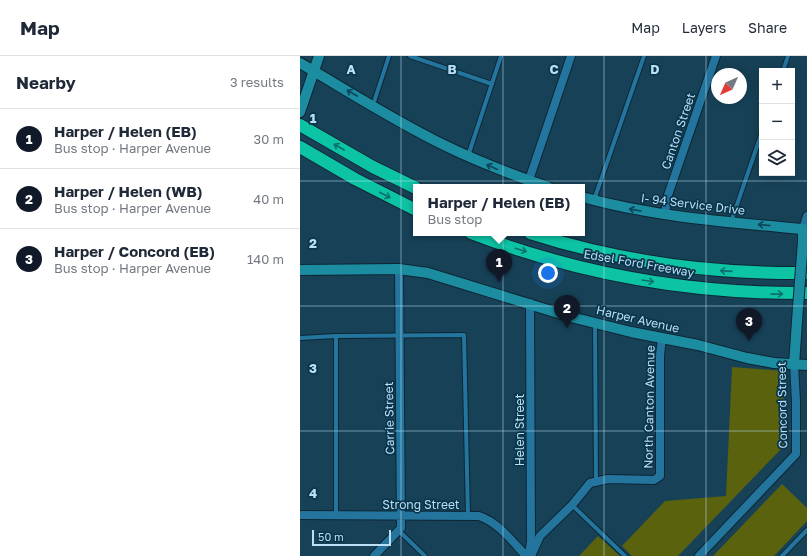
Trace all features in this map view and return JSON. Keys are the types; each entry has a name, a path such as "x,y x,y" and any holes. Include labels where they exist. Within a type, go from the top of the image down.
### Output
{"highway":[{"path":"300,125 372,167 413,187"},
{"path":"300,148 355,179 413,208"},
{"name":"Edsel Ford Freeway","path":"480,236 537,255 640,280 737,292 765,294 807,293"},
{"name":"Edsel Ford Freeway","path":"540,236 582,248 652,262 728,271 807,273"}],"street":[{"path":"300,112 319,56"},
{"path":"529,180 571,56"},
{"name":"Canton Street","path":"665,215 667,198 716,56"},
{"path":"300,63 408,126 467,156 502,171 540,184"},
{"name":"I- 94 Service Drive","path":"585,198 625,208 665,215 805,229"},
{"name":"Concord Street","path":"698,556 796,454 794,365 803,241 807,216"},
{"name":"Harper Avenue","path":"300,270 399,269 440,276 595,323 662,339 698,345 747,358 794,365 807,365"},
{"name":"Carrie Street","path":"399,269 402,516 401,528 399,531"},
{"name":"Helen Street","path":"530,303 530,556"},
{"name":"North Canton Avenue","path":"596,481 613,479 654,480 660,476 660,356 662,339"},
{"path":"530,556 540,536 572,505 588,484 596,481"},
{"name":"Strong Street","path":"300,515 479,516 486,518 502,531 526,556"},
{"path":"374,556 399,531"}],"lane":[{"path":"372,105 389,56"},
{"path":"410,56 492,84"},
{"path":"467,156 501,56"},
{"path":"594,200 644,56"},
{"path":"784,68 788,56"},
{"path":"731,222 759,140"},
{"path":"595,323 596,481"},
{"path":"300,338 336,336 464,335 468,516"},
{"path":"336,336 336,515"},
{"path":"572,505 625,556"},
{"path":"782,556 807,530"},
{"path":"399,531 425,556"}],"green space":[{"path":"732,367 784,371 784,446 678,556 632,556 622,546 665,501 726,496"},
{"path":"782,484 807,508 807,521 774,556 713,556"},
{"path":"598,536 620,556 579,556"}],"place":[{"name":"Harper / Helen (EB)","path":"499,282"},
{"name":"Harper / Helen (WB)","path":"567,328"},
{"name":"Harper / Concord (EB)","path":"749,341"}]}
